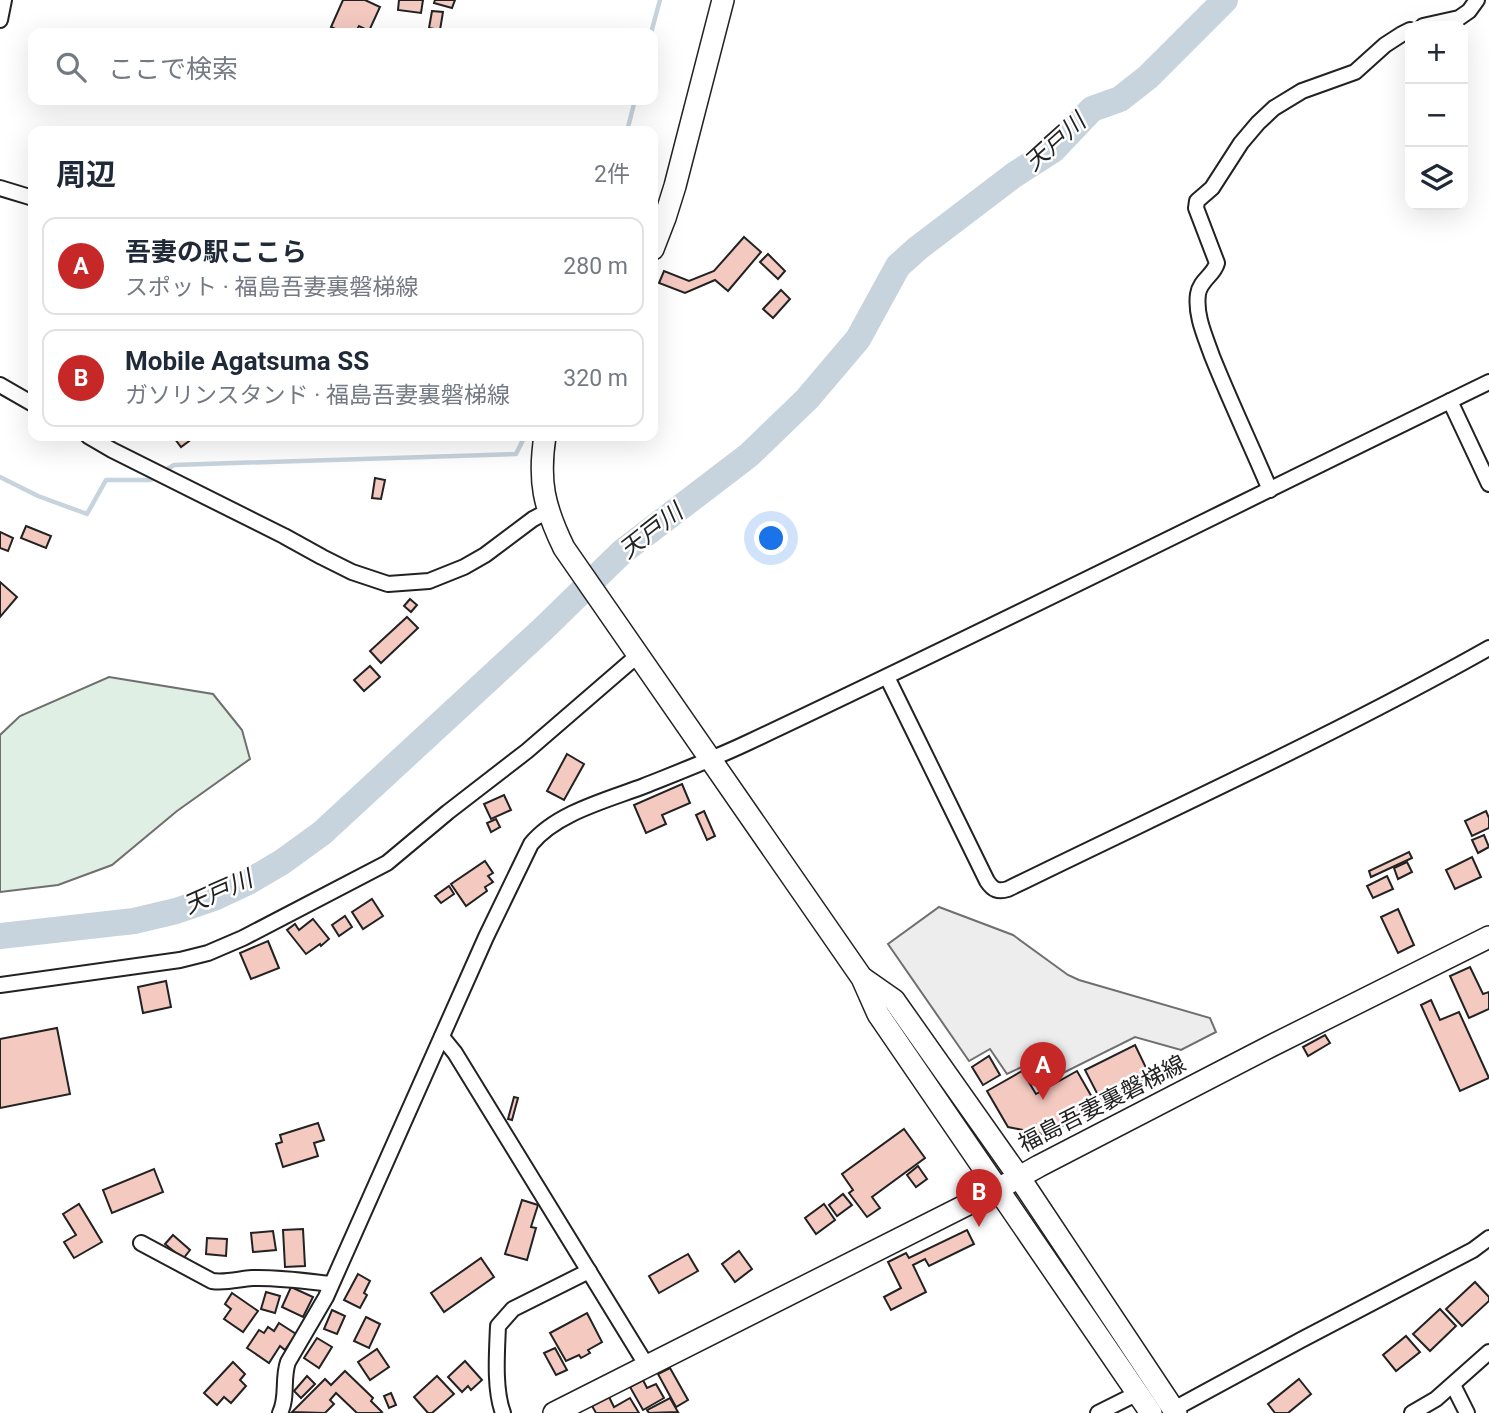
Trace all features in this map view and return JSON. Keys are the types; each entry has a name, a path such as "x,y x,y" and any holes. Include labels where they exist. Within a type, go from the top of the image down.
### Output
{"main road":[{"path":"658,236 675,186 723,0"},
{"path":"544,441 541,462 544,496 550,520 564,548 862,978 878,1014 1152,1413"},
{"name":"福島吾妻裏磐梯線","path":"554,1413 999,1189 1271,1046 1489,937"},
{"path":"862,978 894,1000 1019,1177 1175,1411"}],"street":[{"path":"0,20 4,0"},
{"path":"1446,21 1459,18 1469,11 1477,0"},
{"path":"1270,489 1222,382 1202,327 1198,292 1202,282 1217,263 1196,205 1212,188 1241,144 1274,107 1301,91 1355,72 1405,32"},
{"path":"0,188 28,196"},
{"path":"279,1413 284,1405 288,1362 326,1297 531,844 548,827 587,808 710,760 887,677 1489,382"},
{"path":"0,385 28,401"},
{"path":"1450,401 1489,484"},
{"path":"97,441 352,572 388,584 429,581 464,567 548,511"},
{"path":"0,985 180,960 208,953 243,938 387,863 527,751 632,649"},
{"path":"887,677 987,881 999,891 1340,728 1489,649"},
{"path":"442,1037 647,1366"},
{"path":"1175,1411 1301,1340 1463,1256 1489,1238"},
{"path":"141,1243 212,1281 253,1278 331,1284"},
{"path":"503,1413 497,1362 498,1326 513,1309 589,1270"},
{"path":"1412,1413 1436,1399 1489,1352"},
{"path":"1453,1385 1467,1413"},
{"path":"1098,1413 1138,1394"}],"green space":[{"path":"109,677 213,694 242,730 250,759 177,811 112,865 58,885 0,892 0,735 20,716"}],"shaded area":[{"path":"939,907 1013,935 1079,980 1210,1018 1216,1032 1181,1050 1135,1037 1041,1084 1028,1064 1007,1074 990,1049 969,1061 888,944"}],"building":[{"path":"343,0 365,0 380,7 370,28 331,27"},
{"path":"399,0 423,0 421,13 398,10"},
{"path":"435,0 455,0 452,8 434,3"},
{"path":"432,11 443,12 440,28 429,28"},
{"path":"744,237 761,252 728,291 715,280 685,293 659,283 664,271 689,281 714,271"},
{"path":"768,254 785,271 778,279 760,262"},
{"path":"781,290 790,299 773,318 763,309"},
{"path":"176,441 189,441 181,447"},
{"path":"375,478 385,480 381,499 372,498"},
{"path":"26,526 51,536 46,548 21,538"},
{"path":"0,532 13,538 8,551 0,548"},
{"path":"0,582 17,597 0,617"},
{"path":"410,599 417,605 411,612 404,606"},
{"path":"407,617 418,628 381,663 370,651"},
{"path":"370,666 380,677 364,691 354,680"},
{"path":"567,754 584,764 564,800 547,791"},
{"path":"682,784 690,803 662,815 666,824 646,833 634,805"},
{"path":"504,795 511,810 491,819 484,804"},
{"path":"704,811 715,836 707,840 696,815"},
{"path":"1486,811 1489,828 1472,836 1465,821"},
{"path":"496,819 500,827 491,832 487,823"},
{"path":"1484,835 1489,847 1478,853 1472,840"},
{"path":"1409,852 1412,858 1371,877 1369,871"},
{"path":"1472,857 1481,877 1455,889 1446,870"},
{"path":"485,861 493,873 488,876 493,882 485,887 487,891 466,906 451,884"},
{"path":"1407,862 1412,872 1398,879 1394,868"},
{"path":"1387,876 1393,889 1373,898 1367,886"},
{"path":"449,886 454,894 441,903 435,896"},
{"path":"372,899 383,916 363,929 352,912"},
{"path":"1398,909 1414,945 1398,953 1381,917"},
{"path":"345,916 352,927 339,936 332,925"},
{"path":"313,919 329,939 306,954 287,930 295,924 299,930"},
{"path":"268,941 279,968 251,979 240,953"},
{"path":"1470,967 1483,994 1489,992 1489,1009 1469,1018 1450,976"},
{"path":"166,981 171,1007 143,1013 138,987"},
{"path":"1431,1000 1440,1020 1459,1012 1489,1078 1460,1091 1421,1005"},
{"path":"57,1028 70,1094 0,1108 0,1039"},
{"path":"1325,1035 1330,1043 1308,1056 1303,1047"},
{"path":"1135,1045 1150,1076 1101,1101 1085,1070"},
{"path":"989,1056 1000,1075 983,1085 972,1067"},
{"path":"1022,1071 1036,1094 1077,1071 1097,1106 1047,1135 1008,1127 987,1091"},
{"path":"514,1097 518,1098 512,1120 508,1119"},
{"path":"318,1123 324,1140 314,1143 318,1156 283,1167 276,1144 282,1142 280,1135"},
{"path":"904,1129 925,1158 872,1197 880,1208 867,1217 849,1193 853,1190 842,1174"},
{"path":"918,1166 927,1179 916,1187 907,1175"},
{"path":"154,1169 163,1192 112,1213 103,1190"},
{"path":"843,1194 852,1205 837,1216 829,1205"},
{"path":"522,1200 538,1205 531,1227 536,1228 527,1260 505,1254"},
{"path":"79,1204 102,1242 74,1258 64,1242 76,1235 63,1214"},
{"path":"824,1204 835,1220 816,1234 805,1218"},
{"path":"303,1229 305,1266 285,1267 283,1230"},
{"path":"967,1230 974,1244 929,1266 925,1259 913,1265 926,1292 891,1310 884,1297 901,1288 888,1262 906,1253 909,1258"},
{"path":"273,1231 276,1250 253,1252 251,1233"},
{"path":"173,1235 190,1250 183,1259 165,1244"},
{"path":"207,1238 227,1239 226,1256 206,1254"},
{"path":"739,1251 752,1269 735,1282 722,1264"},
{"path":"688,1254 698,1271 659,1293 649,1276"},
{"path":"481,1258 494,1277 444,1312 431,1293"},
{"path":"358,1274 370,1281 360,1308 344,1300"},
{"path":"1475,1282 1489,1297 1489,1301 1462,1326 1446,1309"},
{"path":"291,1287 313,1297 303,1317 282,1307"},
{"path":"266,1292 280,1296 275,1313 261,1309"},
{"path":"232,1293 258,1311 243,1332 224,1319 231,1309 225,1304"},
{"path":"1440,1309 1456,1326 1430,1351 1413,1334"},
{"path":"332,1310 345,1316 337,1334 324,1329"},
{"path":"587,1313 602,1342 588,1350 590,1353 581,1358 579,1355 566,1361 550,1333"},
{"path":"366,1317 380,1324 369,1348 354,1341"},
{"path":"279,1323 296,1334 285,1350 280,1346 269,1363 247,1348 259,1330 264,1333 268,1327 274,1331"},
{"path":"1406,1336 1420,1352 1396,1371 1383,1355"},
{"path":"317,1338 332,1347 319,1368 304,1358"},
{"path":"555,1348 567,1370 556,1375 544,1353"},
{"path":"377,1349 389,1367 370,1380 358,1362"},
{"path":"465,1361 482,1380 471,1390 468,1386 462,1392 448,1377"},
{"path":"233,1362 245,1374 240,1380 246,1386 231,1403 224,1397 217,1405 204,1393"},
{"path":"670,1368 688,1400 676,1407 658,1374"},
{"path":"345,1371 373,1398 371,1401 382,1412 357,1413 336,1393 330,1400 334,1404 325,1413 292,1412 325,1379 331,1385"},
{"path":"307,1376 315,1384 301,1398 294,1391"},
{"path":"437,1376 454,1394 432,1413 428,1413 414,1397"},
{"path":"1299,1379 1311,1394 1288,1413 1275,1413 1268,1404"},
{"path":"643,1380 647,1388 656,1384 664,1398 643,1410 630,1387"},
{"path":"391,1393 396,1405 389,1408 384,1396"},
{"path":"609,1397 614,1407 630,1398 639,1413 596,1413 592,1406"},
{"path":"670,1398 678,1412 649,1413 647,1410"}],"waterway":[{"path":"652,28 660,0"},
{"name":"天戸川","path":"0,936 134,921 176,911 214,898 248,882 322,833 543,629 622,552 749,455 807,399 858,339 898,266 1014,175 1053,150 1092,109 1120,99 1148,77 1225,0"},
{"path":"628,126 634,105"},
{"path":"163,472 174,465 516,454 522,441"},
{"path":"0,477 38,496 87,514 106,480 150,480 155,477"}],"place":[{"name":"吾妻の駅ここら","path":"1043,1100"},
{"name":"Mobile Agatsuma SS","path":"979,1227"}]}
